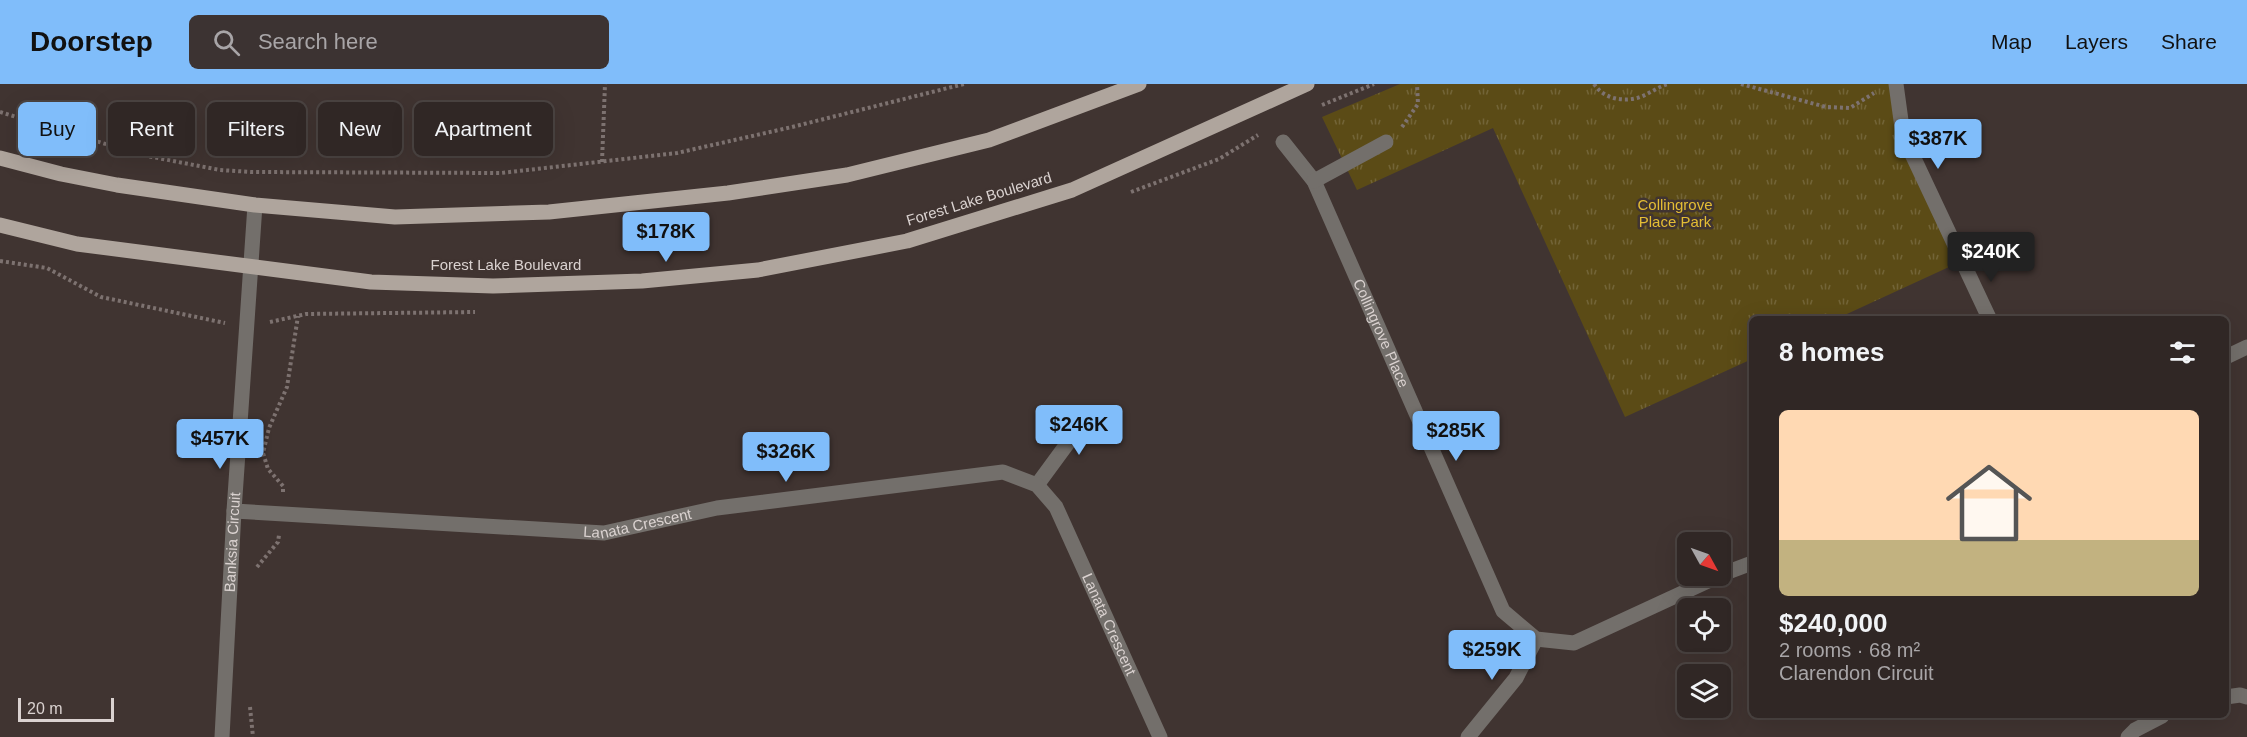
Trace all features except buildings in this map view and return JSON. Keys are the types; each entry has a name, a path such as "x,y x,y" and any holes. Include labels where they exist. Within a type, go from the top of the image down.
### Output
{"main road":[{"path":"0,158 61,174 117,185 255,205 395,217 549,212 728,193 847,175 989,140 1139,84"},
{"name":"Forest Lake Boulevard","path":"0,225 76,244 371,282 493,286 642,282 758,270 907,241 1072,190 1307,84"}],"street":[{"path":"1896,84 1903,135 1988,316"},
{"name":"Collingrove Place","path":"1283,142 1314,181 1503,611 1536,639"},
{"path":"1314,181 1386,142"},
{"name":"Banksia Circuit","path":"222,737 234,511 255,205"},
{"path":"2229,356 2247,347"},
{"path":"1037,485 1070,440 1113,418"},
{"name":"Lanata Crescent","path":"234,511 604,533 717,508 1003,472 1037,485 1056,507 1160,737"},
{"path":"1731,572 1749,564"},
{"path":"1468,737 1516,678 1536,639 1574,643 1698,586"},
{"path":"2229,697 2240,695 2247,697"},
{"path":"2128,737 2135,730 2158,718"}],"path":[{"path":"602,162 605,84"},
{"path":"0,112 142,155 220,170 501,173 677,153 964,84"},
{"path":"1320,106 1374,84"},
{"path":"1386,142 1407,122 1418,104 1417,84"},
{"path":"1594,84 1598,90 1615,99 1638,98 1668,84"},
{"path":"1741,84 1826,107 1838,108 1850,108 1880,90"}],"green space":[{"name":"Collingrove Place Park","path":"1400,84 1896,84 1903,135 1962,261 1843,316 1749,316 1749,360 1625,417 1493,128 1357,190 1322,117"}]}
